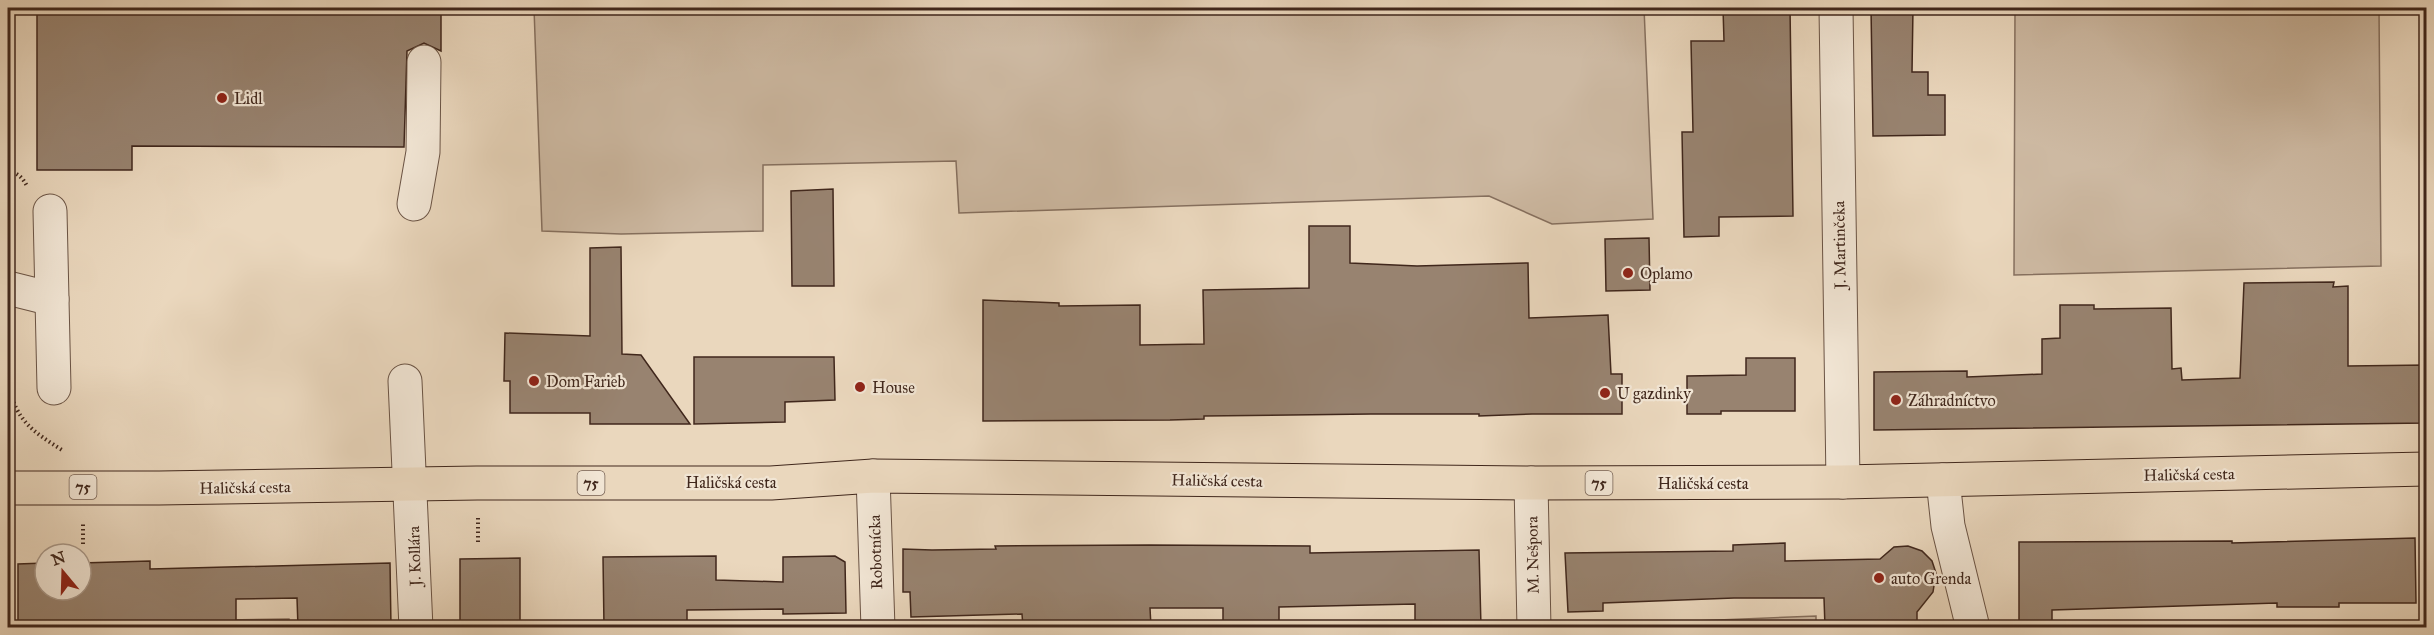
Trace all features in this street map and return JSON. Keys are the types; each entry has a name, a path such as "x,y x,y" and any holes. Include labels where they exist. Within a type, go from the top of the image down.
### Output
{"main road":[{"name":"Haličská cesta","path":"8,488 771,483 873,476 1531,483 1843,482 2427,469"}],"street":[{"name":"J. Martinčeka","path":"1836,8 1843,482"},
{"path":"414,204 423,152 424,62"},
{"path":"50,211 54,388"},
{"path":"8,288 52,299"},
{"name":"J. Kollára","path":"405,381 417,627"},
{"name":"Robotnícka","path":"873,476 878,627"},
{"path":"1944,480 1948,526 1973,627"},
{"name":"M. Nešpora","path":"1531,483 1534,627"}],"path":[{"path":"8,385 17,413 44,439 66,453"},
{"path":"477,509 478,542"},
{"path":"83,542 84,516"}],"shaded area":[{"path":"534,8 1644,8 1653,219 1552,224 1489,196 959,213 956,161 763,165 763,231 621,234 542,231"},
{"path":"2015,8 2379,8 2381,266 2014,275"},
{"path":"1816,616 1816,627 1694,627 1694,621"},
{"path":"289,619 290,627 111,628 110,622"}],"building":[{"name":"Lidl","path":"37,8 441,8 441,51 424,43 407,51 404,147 132,146 132,170 37,170"},
{"path":"1723,8 1790,8 1793,216 1719,217 1719,236 1684,237 1682,132 1693,132 1691,41 1724,41"},
{"path":"1871,8 1913,8 1912,72 1928,72 1928,95 1945,95 1945,135 1873,136"},
{"path":"833,189 834,286 792,286 791,191"},
{"path":"1309,226 1350,226 1350,263 1417,266 1528,263 1529,318 1608,315 1611,374 1622,374 1622,414 1479,416 1479,414 1371,414 1204,416 1204,419 1170,420 983,421 983,300 1059,303 1059,306 1140,305 1140,345 1204,344 1203,290 1309,288"},
{"path":"1649,238 1650,290 1606,291 1605,239"},
{"path":"621,247 622,354 641,355 690,424 590,424 590,413 510,413 510,381 504,381 505,333 590,336 590,248"},
{"path":"2334,282 2333,287 2348,286 2348,366 2427,365 2427,423 1874,430 1874,372 1967,371 1967,377 2042,374 2042,339 2060,338 2060,305 2094,305 2094,309 2171,308 2172,369 2181,368 2182,380 2240,378 2244,283"},
{"path":"694,357 834,357 835,400 785,402 785,422 694,424"},
{"path":"1746,358 1795,358 1795,411 1721,411 1721,414 1687,414 1687,376 1746,375"},
{"path":"2415,538 2416,603 2339,603 2339,607 2277,607 2277,603 2052,610 2052,627 2019,627 2019,542 2232,541 2232,543"},
{"path":"1785,543 1785,561 1880,559 1894,547 1908,546 1922,551 1932,561 1936,573 1933,592 1917,612 1917,627 1825,627 1824,598 1734,598 1603,603 1603,611 1568,612 1565,553 1733,551 1733,545"},
{"path":"1149,545 1310,546 1310,553 1479,550 1481,627 1415,627 1415,604 1279,607 1279,627 1223,627 1223,608 1150,608 1151,627 1023,627 1022,614 911,617 910,592 903,592 903,549"},
{"path":"716,556 716,580 783,582 783,557 835,556 845,562 846,613 783,614 783,609 687,610 687,627 604,627 603,557"},
{"path":"520,558 520,624 460,626 460,559"},
{"path":"150,561 150,569 390,563 391,627 298,627 297,598 236,599 236,622 150,622 150,627 55,627 55,624 18,624 18,564 33,563 33,602 93,602 93,563"}],"place":[{"name":"Lidl","path":"222,98"},
{"name":"Oplamo","path":"1628,273"},
{"name":"Dom Farieb","path":"534,381"},
{"name":"House","path":"860,387"},
{"name":"U gazdinky","path":"1605,393"},
{"name":"Záhradníctvo","path":"1896,400"},
{"name":"auto Grenda","path":"1879,578"}]}
